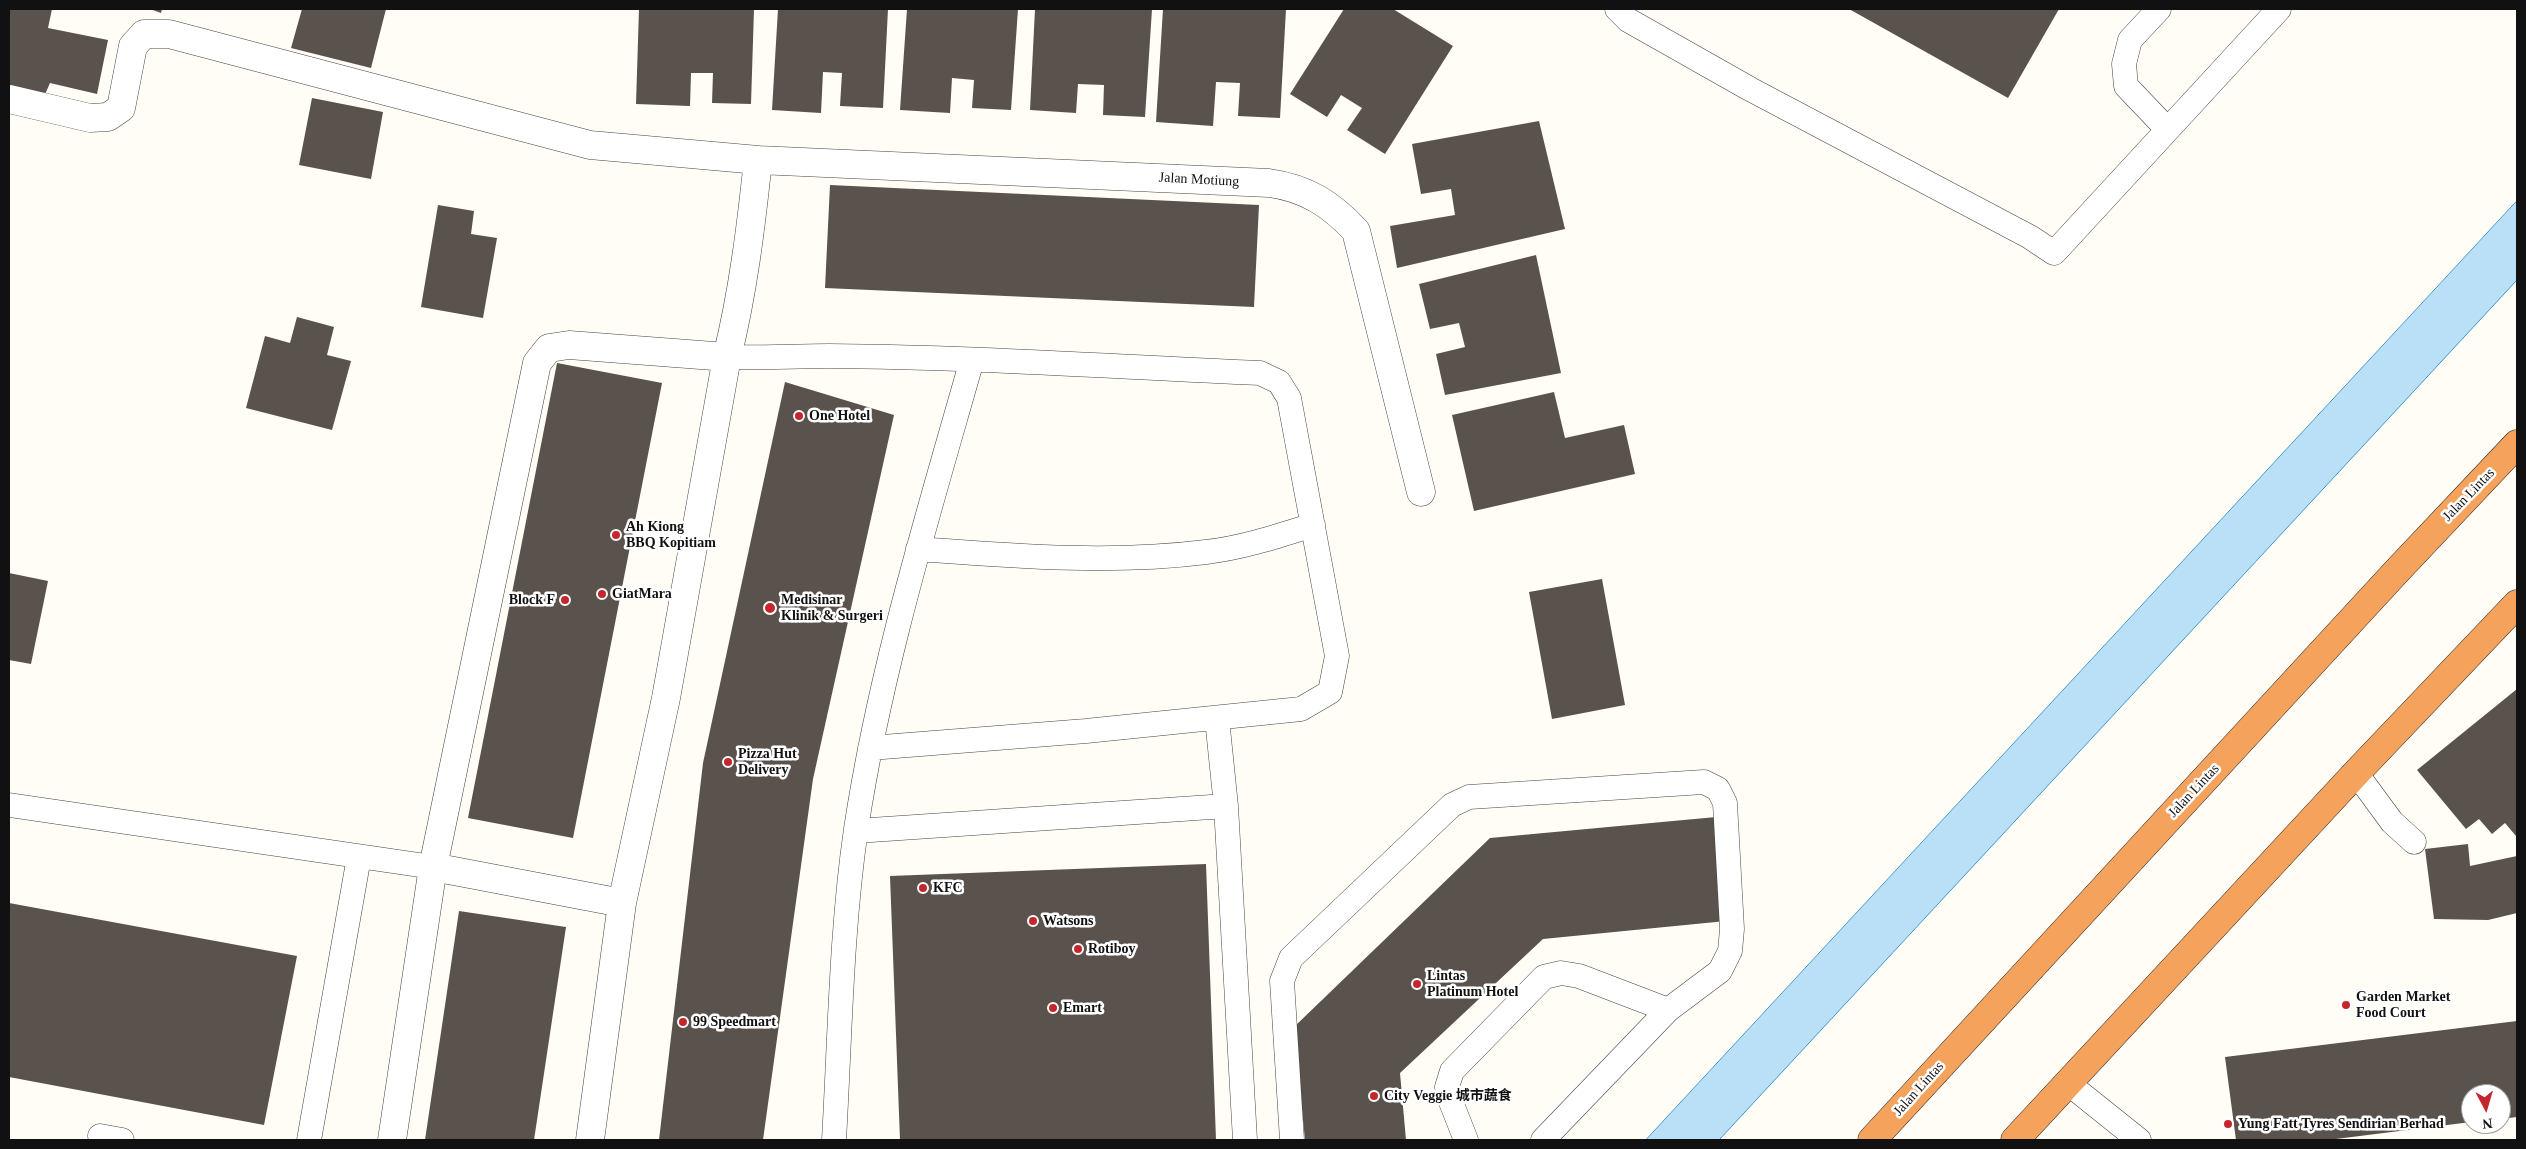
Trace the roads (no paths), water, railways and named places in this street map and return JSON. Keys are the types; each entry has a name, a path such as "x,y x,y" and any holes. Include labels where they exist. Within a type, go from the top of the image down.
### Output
{"highway":[{"name":"Jalan Lintas","path":"1872,1140 2396,572 2517,444"},
{"path":"2015,1140 2356,773 2517,604"}],"street":[{"name":"Jalan Motiung","path":"9,99 90,118 108,116 121,108 133,46 144,34 168,34 590,145 758,160 1269,183 1288,186 1323,200 1341,214 1356,231 1421,492"},
{"path":"590,1140 622,903 666,698 727,357 740,306 758,160"},
{"path":"392,1140 433,867 537,363 549,348 569,346 727,357"},
{"path":"433,867 622,903"}],"lane":[{"path":"1617,9 1628,20 1750,89 2001,222 2054,253 2279,9"},
{"path":"2159,9 2130,40 2124,64 2126,86 2167,129"},
{"path":"727,357 778,358 828,356 972,360 1260,373 1279,382 1290,398 1337,656 1330,692 1301,709 1217,719 870,748"},
{"path":"834,1140 848,912 856,831 870,748 918,549 972,360"},
{"path":"918,549 1026,557 1126,558 1208,552 1265,540 1313,525"},
{"path":"1217,719 1226,806 1245,1140"},
{"path":"2356,773 2392,822 2414,842"},
{"path":"1292,1140 1282,981 1291,958 1436,818 1452,805 1469,797 1704,782 1718,789 1725,804 1732,929 1730,951 1720,971 1668,1010 1543,1140"},
{"path":"9,805 433,867"},
{"path":"856,831 1226,806"},
{"path":"309,1140 359,857"},
{"path":"1466,1140 1447,1087 1452,1071 1544,977 1561,973 1579,976 1668,1010"},
{"path":"2069,1084 2139,1140"}],"water":[{"path":"2517,201 2517,280 1719,1140 1646,1140"}],"place":[{"name":"One Hotel","path":"799,416"},
{"name":"Ah Kiong BBQ Kopitiam","path":"616,535"},
{"name":"GiatMara","path":"602,594"},
{"name":"Block F","path":"565,600"},
{"name":"Medisinar Klinik & Surgeri","path":"770,608"},
{"name":"Pizza Hut Delivery","path":"728,762"},
{"name":"KFC","path":"923,888"},
{"name":"Watsons","path":"1033,921"},
{"name":"Rotiboy","path":"1078,949"},
{"name":"Lintas Platinum Hotel","path":"1417,984"},
{"name":"Garden Market Food Court","path":"2346,1005"},
{"name":"Emart","path":"1053,1008"},
{"name":"99 Speedmart","path":"683,1022"},
{"name":"City Veggie 城市蔬食","path":"1374,1096"},
{"name":"Yung Fatt Tyres Sendirian Berhad","path":"2228,1124"}]}
